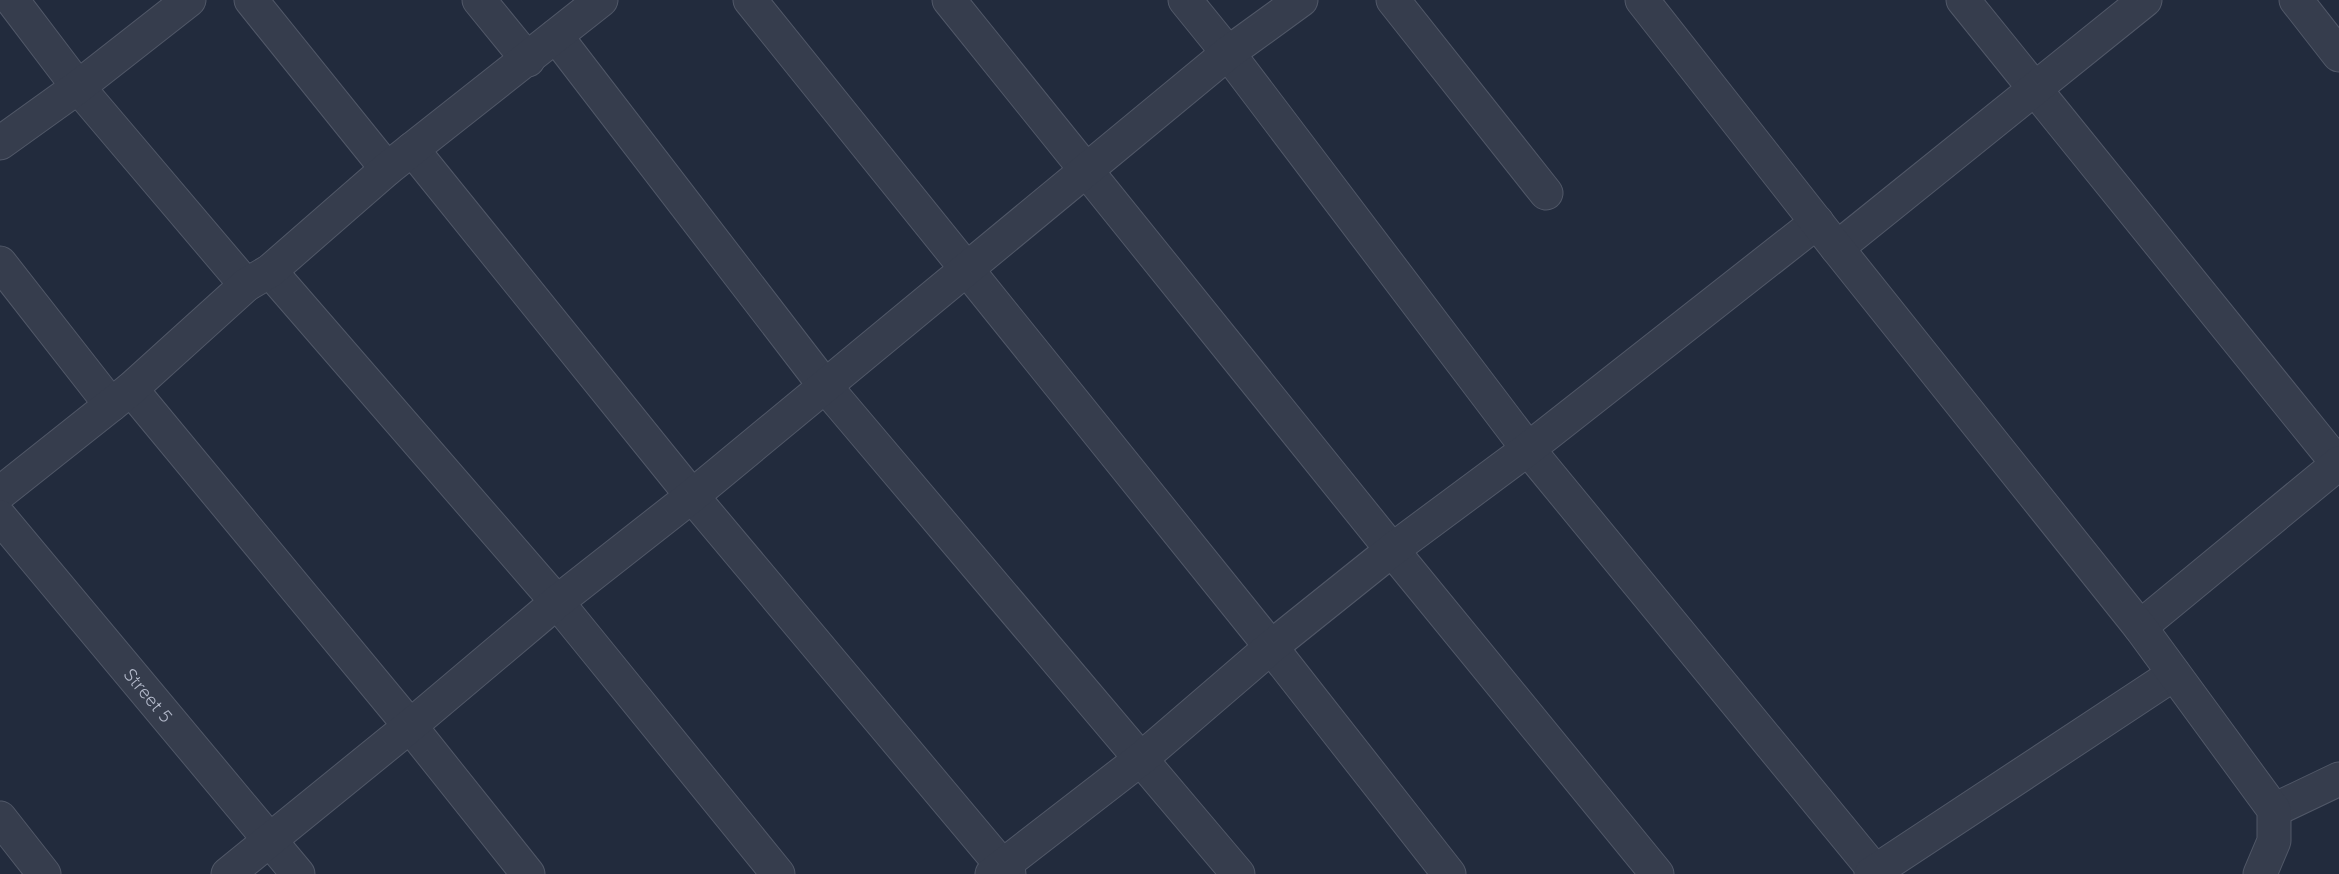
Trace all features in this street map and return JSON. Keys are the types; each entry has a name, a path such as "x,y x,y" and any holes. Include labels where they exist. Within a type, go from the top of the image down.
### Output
{"street":[{"path":"12,0 78,87 557,602 778,874"},
{"path":"0,143 78,87 189,0"},
{"path":"251,0 387,169"},
{"path":"480,0 528,60"},
{"path":"0,493 121,397 387,169 528,60 601,0"},
{"path":"750,0 1272,647 1449,874"},
{"path":"949,0 1392,550 1657,874"},
{"path":"1185,0 1228,53 1528,449 1873,873 2174,674"},
{"path":"228,874 410,726 557,602 692,496 1228,53 1301,0"},
{"path":"1393,0 1546,193"},
{"path":"1642,0 2140,627 2274,810 2274,841 2260,874"},
{"path":"1963,0 2338,464 2140,627"},
{"path":"1837,248 2145,0"},
{"path":"2296,0 2339,55"},
{"path":"556,36 825,386 1238,874"},
{"path":"412,149 692,496 1001,871 1142,758 1272,647 1392,550 1528,449 1817,222"},
{"path":"0,263 410,726 528,874"},
{"name":"Street 5","path":"0,516 298,874"},
{"path":"2274,810 2339,779"},
{"path":"0,818 44,874"}]}
